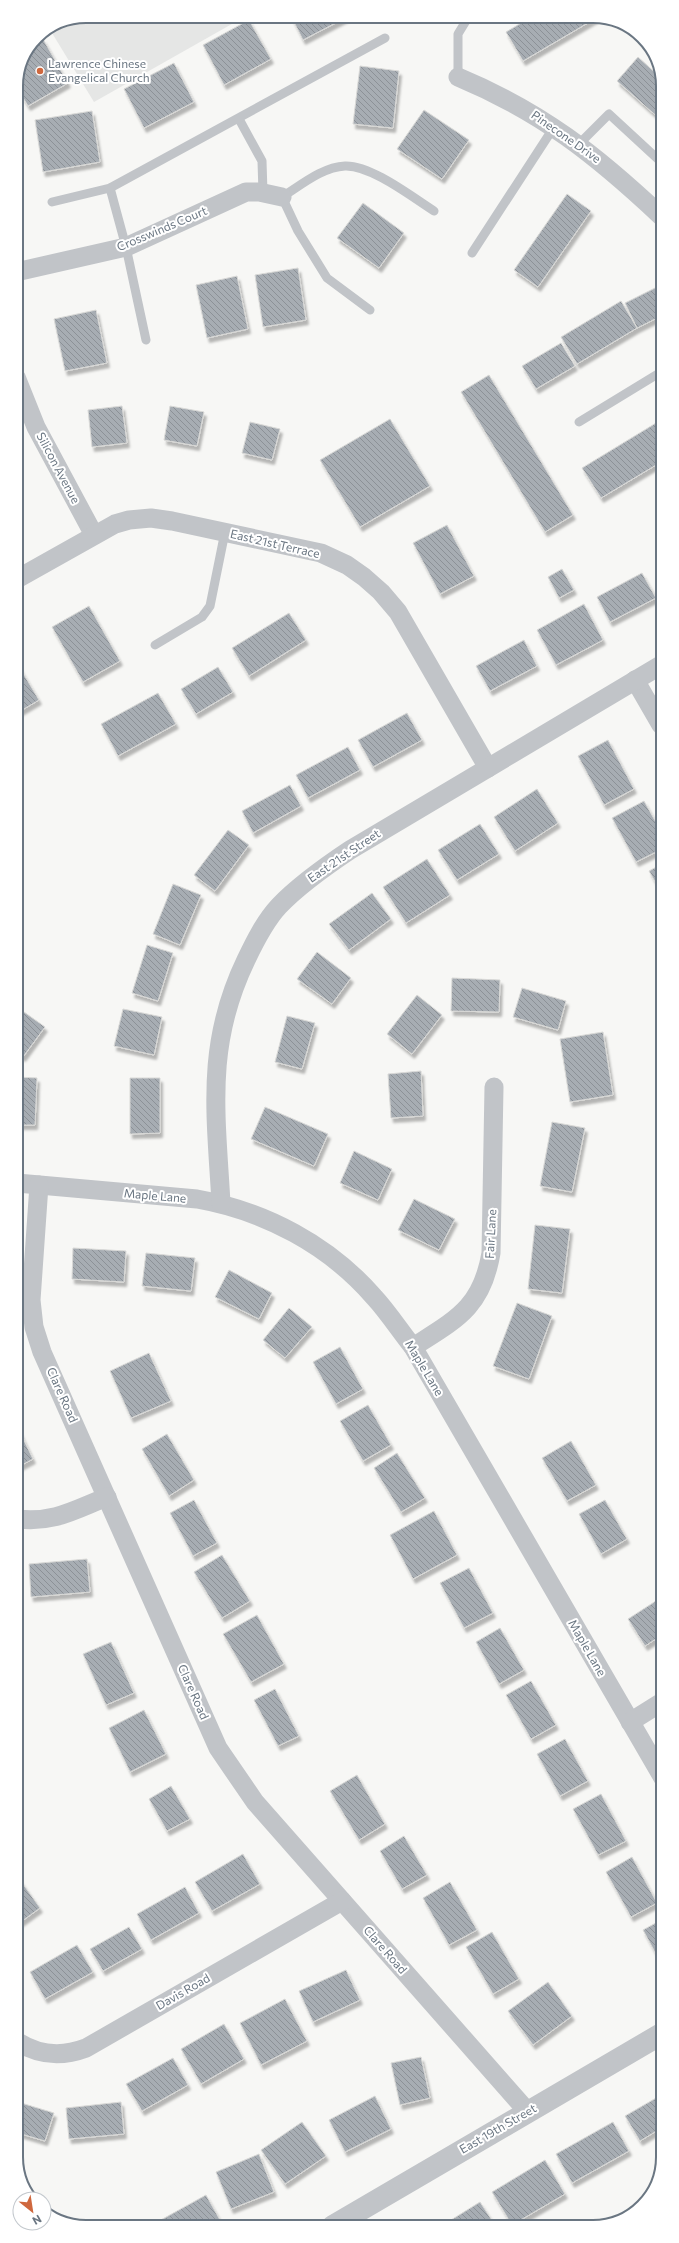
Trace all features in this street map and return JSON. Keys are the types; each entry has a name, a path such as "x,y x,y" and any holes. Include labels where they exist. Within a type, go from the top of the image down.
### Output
{"street":[{"name":"Pinecone Drive","path":"458,77 511,101 554,127 579,144 612,170 656,211"},
{"name":"Crosswinds Court","path":"23,270 126,248 246,192 263,193 282,197"},
{"name":"Silicon Avenue","path":"23,394 36,427 94,535"},
{"name":"East 21st Terrace","path":"23,576 115,524 129,520 151,518 225,532 321,553 346,565 364,577 381,592 398,612 488,768"},
{"name":"East 21st Street","path":"221,1203 215,1086 217,1057 229,1001 239,973 263,928 279,906 320,870 350,850 656,668"},
{"path":"635,680 656,716"},
{"name":"Fair Lane","path":"413,1347 462,1314 477,1297 487,1276 491,1253 494,1087"},
{"name":"Maple Lane","path":"23,1184 197,1199 221,1203 269,1220 321,1249 350,1271 375,1297 413,1347 656,1766"},
{"name":"Clare Road","path":"39,1185 31,1300 34,1327 42,1352 218,1748 255,1802 528,2112"},
{"path":"23,1520 34,1521 54,1518 107,1497"},
{"path":"630,1722 656,1706"},
{"name":"Davis Road","path":"23,2045 32,2051 54,2055 76,2052 86,2048 342,1900"},
{"name":"East 19th Street","path":"343,2220 656,2037"}],"lane":[{"path":"458,77 458,34 465,23"},
{"path":"52,202 110,188 385,38"},
{"path":"579,144 609,114 656,157"},
{"path":"239,119 262,161 263,193"},
{"path":"472,253 554,127"},
{"path":"370,310 333,285 327,278 298,231 282,197 331,169 345,166 373,174 434,210"},
{"path":"110,188 126,248 146,340"},
{"path":"579,422 656,375"},
{"path":"155,645 202,617 210,606 225,532"}],"shaded area":[{"path":"86,23 234,23 94,102 52,33 74,24"}],"building":[{"path":"243,23 251,23 271,59 224,85 203,45"},
{"path":"294,23 336,23 303,40"},
{"path":"521,23 588,23 523,61 506,32"},
{"name":"Lawrence Chinese Evangelical Church","path":"44,40 68,83 28,106 23,98 24,74 34,51"},
{"path":"638,57 654,72 656,116 617,81"},
{"path":"174,63 194,102 144,128 124,89"},
{"path":"360,66 399,71 393,128 353,124"},
{"path":"424,110 469,140 442,179 397,149"},
{"path":"92,111 100,162 43,172 35,120"},
{"path":"567,194 591,211 538,287 514,270"},
{"path":"363,203 404,233 379,268 337,238"},
{"path":"298,268 306,320 263,327 255,275"},
{"path":"237,276 248,329 207,338 196,285"},
{"path":"656,288 656,318 637,328 625,303"},
{"path":"621,301 637,328 577,364 561,337"},
{"path":"96,310 107,363 65,371 54,319"},
{"path":"561,343 575,366 536,389 522,366"},
{"path":"489,375 573,515 545,532 461,392"},
{"path":"122,406 127,443 92,447 88,410"},
{"path":"170,406 204,412 197,446 164,440"},
{"path":"390,419 430,486 360,527 320,460"},
{"path":"250,422 280,429 272,460 242,453"},
{"path":"656,423 656,465 601,498 582,468"},
{"path":"447,525 474,576 440,594 413,543"},
{"path":"562,569 574,590 559,598 548,577"},
{"path":"642,573 656,598 610,622 597,597"},
{"path":"584,604 603,640 556,665 537,630"},
{"path":"89,606 120,661 83,682 52,627"},
{"path":"289,613 306,640 249,676 232,648"},
{"path":"524,640 537,666 490,691 476,666"},
{"path":"218,667 233,692 196,714 181,689"},
{"path":"23,673 39,700 23,709"},
{"path":"158,693 176,724 118,756 101,724"},
{"path":"407,713 422,740 373,767 358,740"},
{"path":"608,740 634,789 604,805 578,756"},
{"path":"348,747 360,770 308,798 296,775"},
{"path":"290,785 301,806 253,833 242,811"},
{"path":"537,789 558,823 515,851 494,817"},
{"path":"644,801 656,822 656,852 636,862 612,818"},
{"path":"480,824 499,854 457,880 438,850"},
{"path":"228,830 249,845 215,891 194,875"},
{"path":"427,859 450,895 406,923 383,887"},
{"path":"656,867 656,883 649,871"},
{"path":"173,884 201,895 180,945 153,934"},
{"path":"372,893 391,919 349,950 329,924"},
{"path":"147,945 173,953 158,1001 132,993"},
{"path":"317,952 351,978 332,1004 297,979"},
{"path":"452,978 500,980 499,1012 451,1011"},
{"path":"522,988 566,1001 558,1030 513,1017"},
{"path":"417,995 442,1015 412,1054 387,1034"},
{"path":"123,1009 162,1017 154,1055 114,1046"},
{"path":"23,1011 45,1027 23,1057"},
{"path":"287,1016 315,1023 302,1069 275,1062"},
{"path":"603,1032 613,1095 570,1102 560,1039"},
{"path":"421,1071 423,1116 391,1118 388,1074"},
{"path":"23,1077 37,1078 35,1125 23,1125"},
{"path":"130,1078 160,1078 160,1133 130,1134"},
{"path":"265,1107 328,1134 314,1166 251,1139"},
{"path":"552,1122 585,1128 572,1192 540,1186"},
{"path":"354,1151 392,1169 378,1200 340,1183"},
{"path":"414,1199 455,1219 439,1250 398,1230"},
{"path":"535,1225 570,1229 562,1293 528,1289"},
{"path":"73,1248 126,1251 124,1282 72,1279"},
{"path":"146,1253 195,1258 191,1291 142,1286"},
{"path":"229,1270 272,1293 259,1319 215,1297"},
{"path":"517,1303 552,1316 529,1379 493,1366"},
{"path":"289,1308 312,1327 285,1358 263,1340"},
{"path":"340,1347 363,1389 336,1404 313,1362"},
{"path":"149,1353 171,1401 131,1418 110,1371"},
{"path":"368,1405 391,1445 363,1461 340,1421"},
{"path":"167,1434 194,1480 169,1496 142,1449"},
{"path":"23,1438 33,1459 23,1464"},
{"path":"571,1441 596,1485 567,1501 542,1458"},
{"path":"397,1453 425,1498 401,1512 374,1468"},
{"path":"194,1500 217,1543 193,1556 170,1513"},
{"path":"605,1500 627,1539 601,1554 579,1514"},
{"path":"434,1511 457,1555 413,1579 390,1535"},
{"path":"222,1555 250,1601 222,1618 194,1572"},
{"path":"87,1559 90,1592 31,1597 29,1564"},
{"path":"469,1568 493,1613 464,1628 440,1583"},
{"path":"656,1601 656,1639 645,1646 628,1619"},
{"path":"257,1615 284,1664 251,1682 223,1634"},
{"path":"500,1628 524,1670 499,1684 476,1642"},
{"path":"111,1642 134,1693 106,1705 83,1654"},
{"path":"531,1681 556,1725 531,1739 506,1695"},
{"path":"275,1689 299,1736 278,1746 254,1700"},
{"path":"144,1710 166,1754 130,1772 109,1728"},
{"path":"565,1739 588,1781 560,1796 537,1754"},
{"path":"357,1775 385,1824 359,1840 330,1791"},
{"path":"171,1786 190,1819 167,1831 149,1799"},
{"path":"601,1794 626,1841 598,1855 573,1809"},
{"path":"404,1836 427,1875 402,1889 380,1851"},
{"path":"243,1854 260,1884 212,1911 195,1882"},
{"path":"632,1857 656,1904 631,1917 606,1872"},
{"path":"450,1882 477,1930 449,1945 423,1898"},
{"path":"23,1884 40,1908 23,1920"},
{"path":"185,1887 199,1913 151,1940 137,1914"},
{"path":"656,1923 656,1954 643,1930"},
{"path":"129,1927 142,1949 103,1971 90,1949"},
{"path":"492,1932 519,1979 493,1994 466,1947"},
{"path":"77,1945 93,1972 45,1999 30,1972"},
{"path":"346,1970 360,2000 313,2022 299,1991"},
{"path":"548,1982 572,2016 533,2045 508,2011"},
{"path":"285,1999 307,2041 261,2065 240,2023"},
{"path":"224,2024 244,2059 201,2084 181,2049"},
{"path":"421,2057 430,2098 400,2105 391,2063"},
{"path":"173,2058 188,2085 142,2111 126,2084"},
{"path":"375,2096 391,2129 345,2152 329,2120"},
{"path":"656,2098 656,2131 640,2141 625,2116"},
{"path":"121,2102 124,2134 69,2139 66,2108"},
{"path":"23,2104 54,2113 45,2141 23,2134"},
{"path":"302,2122 326,2156 285,2184 261,2150"},
{"path":"613,2122 629,2151 572,2183 556,2154"},
{"path":"259,2154 274,2192 231,2209 216,2172"},
{"path":"545,2160 565,2194 521,2220 509,2220 492,2192"},
{"path":"206,2195 220,2220 161,2220"},
{"path":"480,2202 492,2220 451,2220"}],"place":[{"name":"Lawrence Chinese Evangelical Church","path":"40,71"}]}
